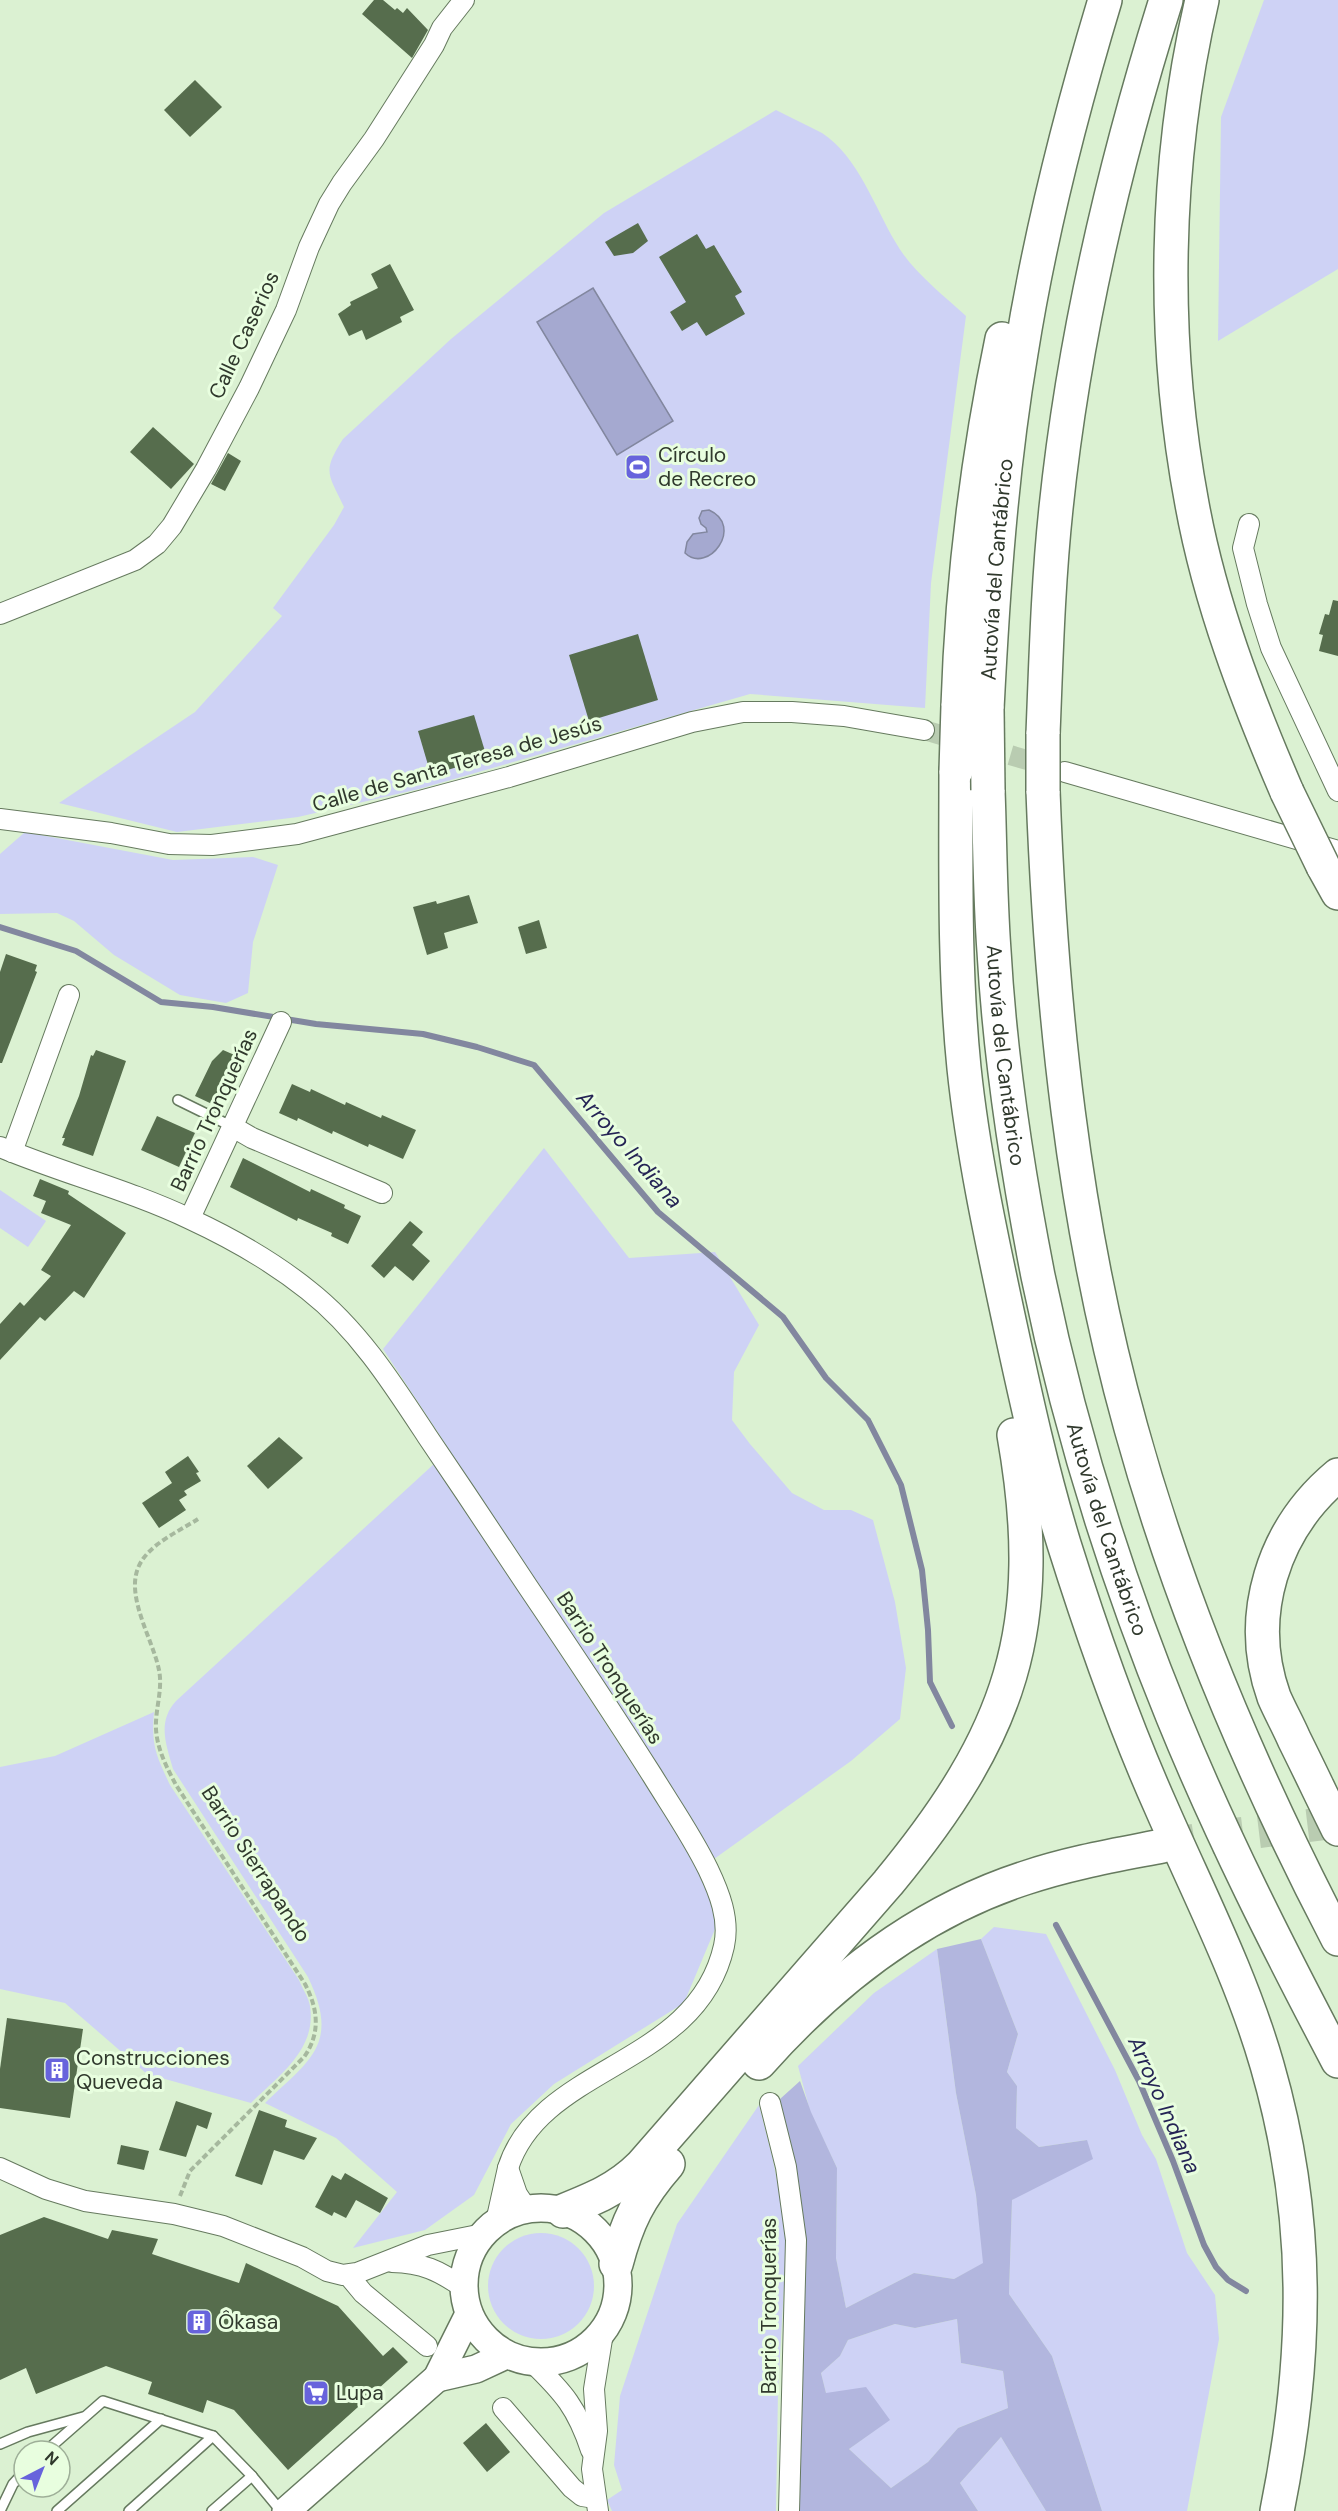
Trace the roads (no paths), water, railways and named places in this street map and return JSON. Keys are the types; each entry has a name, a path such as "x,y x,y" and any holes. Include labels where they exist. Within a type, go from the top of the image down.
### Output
{"highway":[{"path":"572,2215 628,2179 641,2166 922,1841 962,1783 981,1750 1005,1695 1020,1638 1026,1589 1027,1545 1021,1477 971,1189 969,1110 958,987 956,771 972,708 960,652 969,549 988,410 1029,211 1068,64 1088,0"},
{"name":"Autovía del Cantábrico","path":"1105,0 1050,200 1021,353 1003,479 993,597 972,708 988,790 993,951 1004,1051 1020,1170 1038,1275 1083,1456 1125,1589 1173,1718 1245,1877 1338,2061"},
{"path":"1166,0 1116,178 1081,343 1056,507 1048,597 1043,734 1054,782 1046,880 1056,1022 1069,1123 1104,1316 1131,1427 1189,1608 1223,1695 1310,1885 1338,1940"},
{"path":"1202,0 1182,110 1171,260 1173,363 1179,422 1201,547 1297,795 1334,868"},
{"path":"969,1110 991,1236 1030,1416 1065,1545 1087,1615 1137,1748 1215,1926 1248,2010 1268,2068 1285,2138 1297,2213 1301,2322 1295,2399 1277,2511"},
{"path":"1338,1475 1308,1504 1285,1537 1266,1590 1262,1618 1267,1668 1275,1698 1338,1829"},
{"path":"616,2264 624,2232 655,2179 808,2011 844,1979 912,1932 953,1908 1025,1878 1106,1857 1162,1846"},
{"path":"572,2215 627,2197 655,2179"}],"main road":[{"path":"545,2207 572,2215 597,2230 609,2246 616,2264 619,2293 616,2307 603,2333 592,2345 571,2357 548,2363 532,2362 506,2355 484,2338 470,2314 464,2288 468,2259 489,2228 510,2214 545,2207"},
{"path":"286,2511 438,2378 470,2314"},
{"path":"438,2378 476,2369 506,2355"}],"street":[{"name":"Calle Caserios","path":"0,615 135,560 157,544 172,526 206,469 254,378 286,310 309,247 329,204 379,132 434,45 442,28 464,0"},
{"path":"1249,524 1243,548 1257,604 1272,648 1338,791"},
{"name":"Calle de Santa Teresa de Jesús","path":"0,819 111,833 169,844 223,844 297,834 509,777 692,722 743,712 792,712 844,716 924,730"},
{"path":"1054,782 1334,868"},
{"name":"Barrio Tronquerías","path":"69,995 6,1150 190,1218 267,1260 310,1292 349,1329 387,1377 643,1761 698,1851 717,1890 724,1912 725,1938 717,1967 699,2002 673,2028 545,2112 521,2138 508,2168 489,2228"},
{"name":"Barrio Tronquerías","path":"190,1218 280,1022"},
{"path":"233,1127 252,1138 382,1193"},
{"name":"Barrio Tronquerías","path":"770,2103 786,2167 796,2240 789,2511"},
{"path":"0,2168 46,2189 85,2201 174,2214 223,2226 302,2258 327,2271 348,2275 389,2262 428,2245 489,2228"},
{"path":"508,2168 518,2194 527,2209"},
{"path":"389,2262 427,2266 464,2288"},
{"path":"348,2275 363,2293 427,2346"},
{"path":"593,2456 597,2431 594,2389 603,2333"},
{"path":"532,2362 573,2405 582,2423 593,2456 597,2504"},
{"path":"503,2408 572,2488 597,2504"}],"lane":[{"path":"177,1100 233,1127"},
{"path":"60,2439 103,2401 161,2419 213,2436 252,2476 281,2511"},
{"path":"0,2444 28,2432 85,2417"},
{"path":"57,2511 161,2419"},
{"path":"129,2511 213,2436"},
{"path":"212,2511 252,2476"},
{"path":"0,2511 12,2486"}],"waterway":[{"name":"Arroyo Indiana","path":"0,927 76,951 161,1002 213,1007 316,1024 423,1034 477,1047 534,1065 658,1212 783,1317 826,1378 868,1420 901,1485 922,1570 930,1682 952,1726"},
{"name":"Arroyo Indiana","path":"1056,1925 1139,2081 1173,2161 1204,2245 1216,2267 1228,2280 1246,2291"}],"tunnel":[{"path":"924,730 1051,767"},
{"path":"1162,1846 1214,1837 1338,1822"}],"place":[{"name":"Círculo de Recreo","path":"638,467"},
{"name":"Construcciones Queveda","path":"57,2070"},
{"name":"Ôkasa","path":"199,2322"},
{"name":"Lupa","path":"316,2393"}]}
